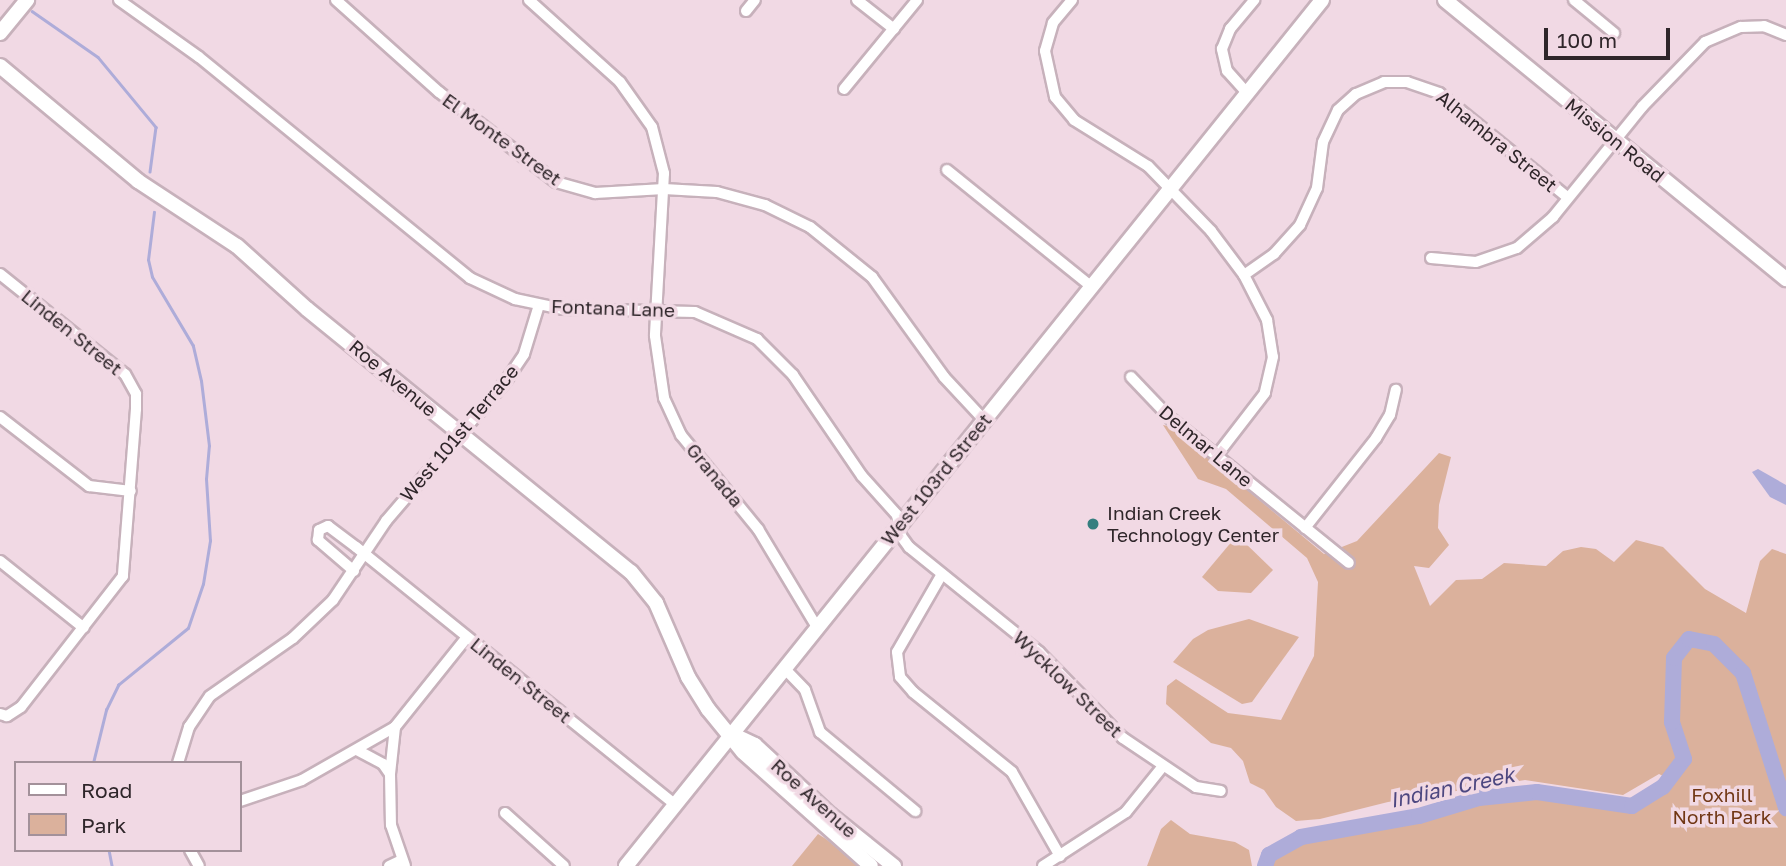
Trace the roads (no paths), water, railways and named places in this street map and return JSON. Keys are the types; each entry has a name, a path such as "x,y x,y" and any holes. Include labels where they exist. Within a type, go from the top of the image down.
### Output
{"main road":[{"path":"0,33 27,0"},
{"name":"West 103rd Street","path":"626,866 1321,0"},
{"name":"Mission Road","path":"1445,0 1786,279"},
{"name":"Roe Avenue","path":"0,66 138,181 237,246 459,433 575,523 647,588 698,695 733,734 743,752 871,866"},
{"name":"Roe Avenue","path":"733,734 755,746 894,866"}],"street":[{"name":"Fontana Lane","path":"119,0 291,130 454,267 494,290 538,305 657,308 717,318 775,355 862,476 897,515 899,526"},
{"name":"El Monte Street","path":"336,0 439,92 556,182 595,193 664,189 717,192 765,205 830,239 879,284 944,377 984,420"},
{"path":"529,0 620,82 642,108 660,149 664,189 657,308"},
{"path":"747,11 755,0"},
{"path":"857,0 894,29"},
{"path":"844,89 917,0"},
{"path":"1072,0 1053,23 1045,51 1055,97 1074,120 1136,156 1171,189 1244,275 1267,320 1272,366 1265,393 1217,455"},
{"path":"1247,93 1227,71 1222,49 1230,29 1254,0"},
{"path":"1574,0 1614,33"},
{"path":"1431,258 1476,262 1501,256 1534,236 1615,140 1711,38 1757,26 1786,35"},
{"name":"Alhambra Street","path":"1244,275 1274,254 1300,225 1317,188 1323,142 1338,110 1356,94 1384,82 1407,82 1438,93 1568,198"},
{"path":"947,170 1091,286"},
{"name":"Linden Street","path":"0,274 125,374 136,397 131,491"},
{"name":"West 101st Terrace","path":"179,761 189,727 210,696 314,620 354,571 386,521 516,368 538,305"},
{"name":"Granada","path":"657,308 656,357 671,416 691,448 758,529 817,627"},
{"name":"Delmar Lane","path":"1131,377 1170,418 1349,564"},
{"path":"1306,528 1376,438 1390,415 1396,390"},
{"path":"0,417 89,486 131,491 123,576 21,707 4,715"},
{"path":"354,571 318,540 319,530 328,526 365,555"},
{"name":"Wycklow Street","path":"899,526 909,547 1039,652 1123,738 1196,787 1221,791"},
{"name":"Linden Street","path":"365,555 676,804"},
{"path":"0,561 84,628"},
{"path":"942,574 897,652 900,677 912,692 1012,772 1060,856"},
{"path":"242,800 282,790 395,727 467,636"},
{"path":"784,668 805,690 820,732 915,811"},
{"path":"389,866 403,863 391,825 390,774 395,727"},
{"path":"357,750 383,764 390,774"},
{"path":"1043,866 1126,812 1163,766"},
{"path":"505,813 564,866"}],"water":[{"path":"1758,469 1786,485 1786,505 1770,497 1752,472"}],"waterway":[{"path":"32,11 98,57 156,127 150,172"},
{"path":"93,761 106,710 118,685 188,628 203,584 210,541 206,479 209,446 201,381 193,346 152,277 148,260 154,212"},
{"name":"Indian Creek","path":"1265,866 1269,855 1301,837 1419,816 1479,798 1537,792 1632,806 1663,787 1684,759 1672,722 1674,658 1689,639 1714,644 1743,673 1786,808"},
{"path":"109,852 112,866"}],"place":[{"name":"Indian Creek Technology Center","path":"1093,524"}],"park label":[{"name":"Foxhill North Park","path":"1722,806"}]}
